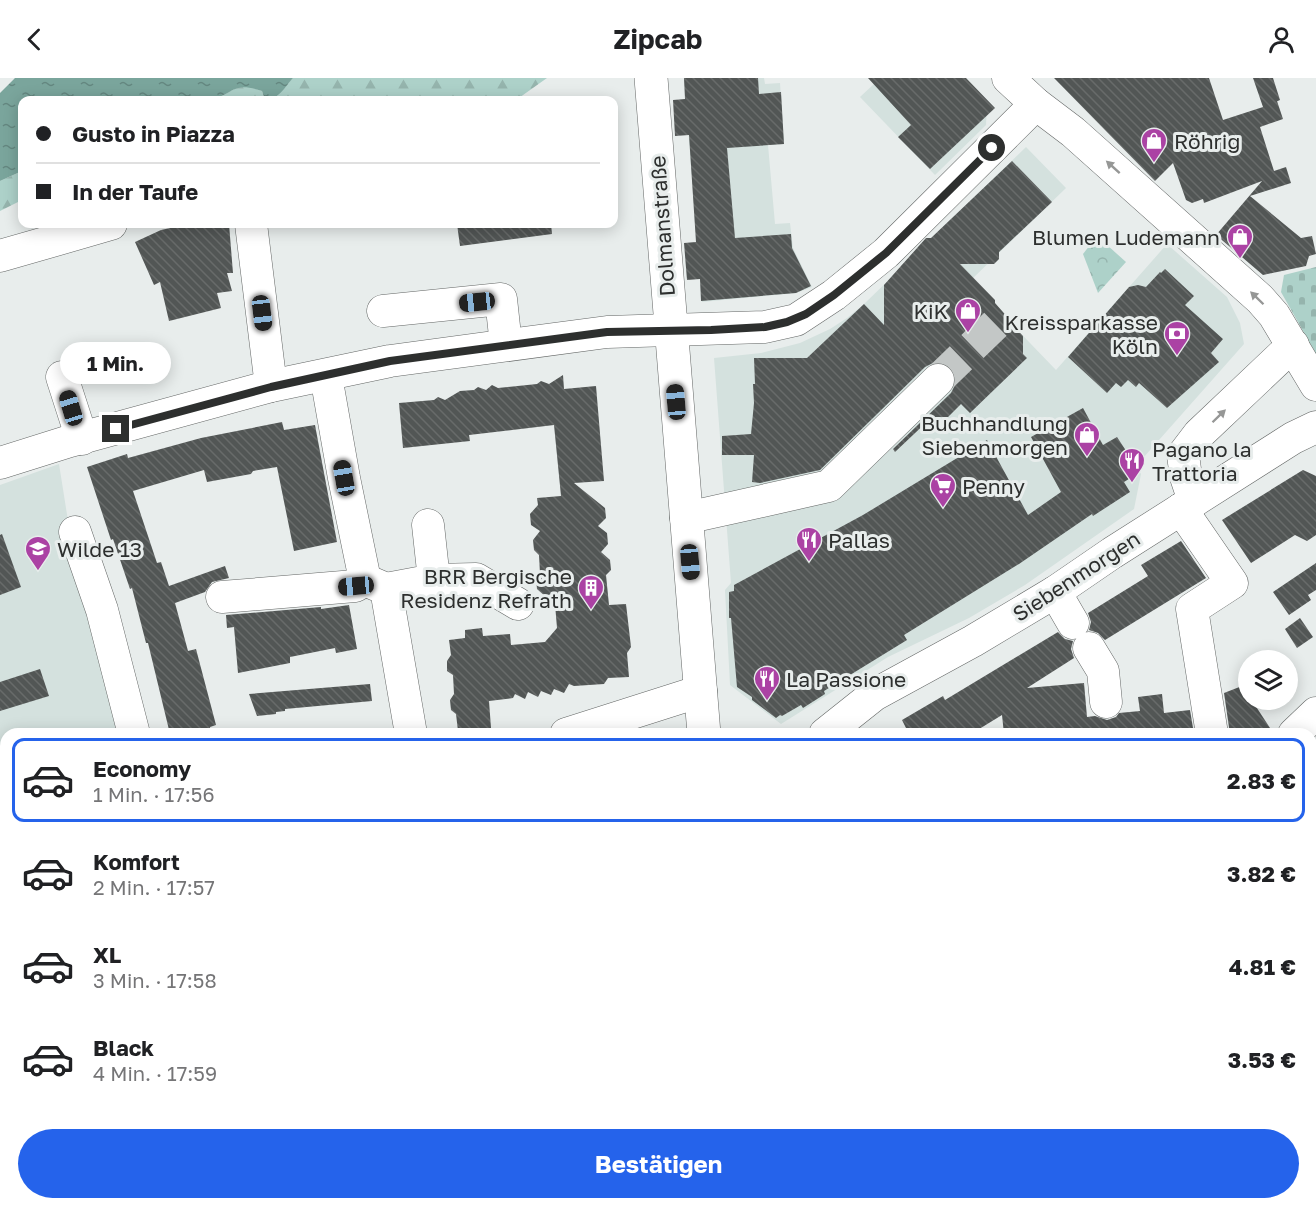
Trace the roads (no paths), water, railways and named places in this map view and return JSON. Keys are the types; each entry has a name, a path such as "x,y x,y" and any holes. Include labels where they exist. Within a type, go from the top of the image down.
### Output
{"main road":[{"name":"Dolmanstraße","path":"651,78 701,691 708,728"}],"street":[{"path":"0,464 271,387 390,361 607,332 765,327 787,322 806,314 834,295 886,253 1022,87 1260,299 1274,315 1316,385"},
{"path":"0,256 97,228"},
{"path":"251,228 271,387"},
{"path":"383,311 501,299 506,345"},
{"path":"1211,728 1192,609 1232,583 1187,505 1184,454 1199,434 1293,345"},
{"path":"326,376 344,478 376,584 410,728"},
{"path":"62,377 82,439"},
{"path":"686,518 829,486 938,380"},
{"name":"Siebenmorgen","path":"843,727 874,695 973,641 1055,592 1112,552 1293,438 1316,427"},
{"path":"428,525 434,580"},
{"path":"75,532 102,610 132,728"},
{"path":"222,597 376,584 476,579 518,604"},
{"path":"1055,592 1103,671 1106,702"},
{"path":"585,728 701,691"},
{"path":"1300,728 1316,713"}],"water":[{"path":"15,78 293,78 276,96 264,96 262,91 246,87 222,96 18,96 18,173 0,181 0,93"}],"tunnel":[{"path":"938,380 1006,314"}],"place":[{"name":"Röhrig","path":"1154,164"},
{"name":"Blumen Ludemann","path":"1240,260"},
{"name":"KiK","path":"968,334"},
{"name":"Kreissparkasse Köln","path":"1177,357"},
{"name":"Buchhandlung Siebenmorgen","path":"1087,458"},
{"name":"Pagano la Trattoria","path":"1132,484"},
{"name":"Penny","path":"943,509"},
{"name":"Pallas","path":"809,563"},
{"name":"Wilde 13","path":"38,572"},
{"name":"BRR Bergische Residenz Refrath","path":"591,611"},
{"name":"La Passione","path":"767,702"}]}
